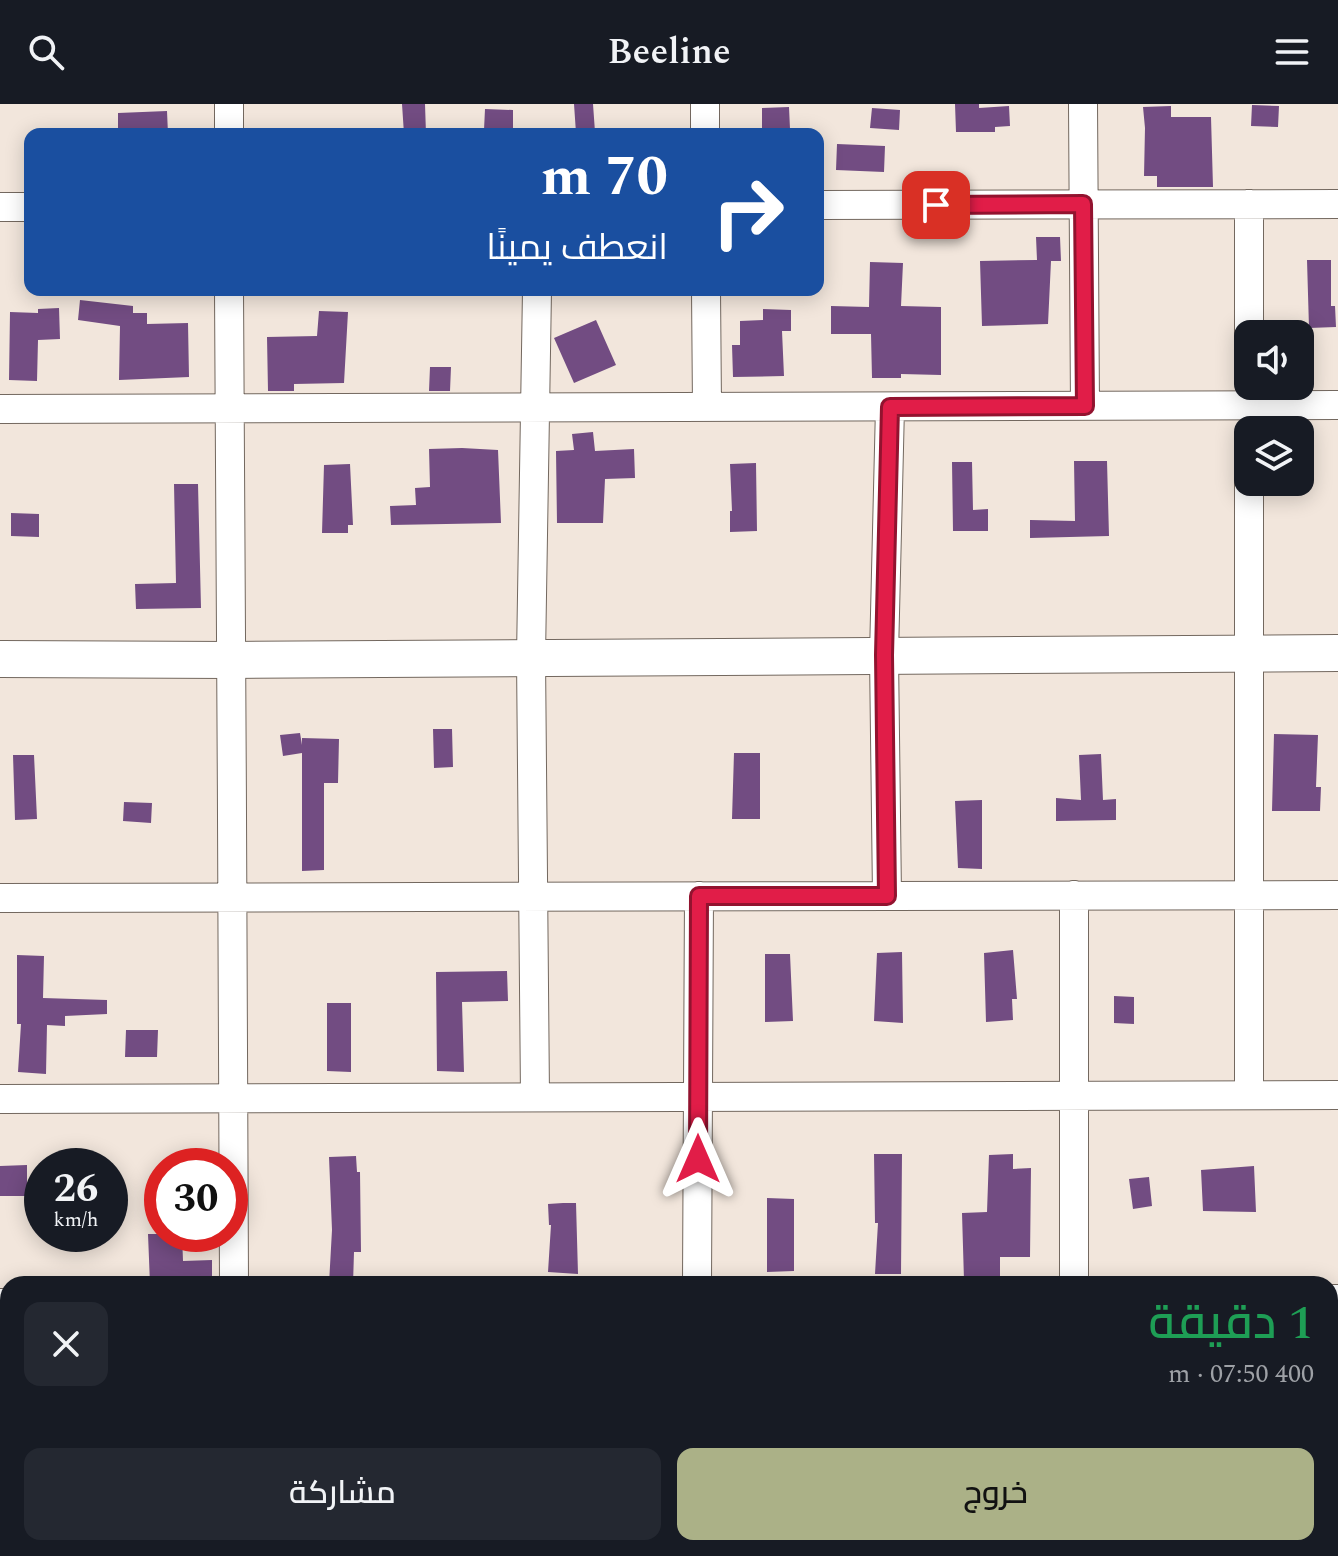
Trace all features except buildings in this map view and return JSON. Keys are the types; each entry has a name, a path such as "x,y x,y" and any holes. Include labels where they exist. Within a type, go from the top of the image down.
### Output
{"street":[{"path":"229,104 229,128"},
{"path":"705,104 705,128"},
{"path":"1083,104 1085,406"},
{"path":"1249,204 1249,320"},
{"path":"824,205 1338,204"},
{"path":"0,207 24,207"},
{"path":"229,296 234,1276"},
{"path":"535,1097 531,657 537,296"},
{"path":"706,296 707,407"},
{"path":"0,409 1338,405"},
{"path":"887,896 884,655 890,407"},
{"path":"1249,496 1249,1095"},
{"path":"0,659 1338,653"},
{"path":"1074,895 1074,1276"},
{"path":"0,898 1338,895"},
{"path":"697,1276 699,896"},
{"path":"0,1099 1338,1095"}],"route":[{"path":"698,1159 699,896 887,896 884,655 890,407 1085,406 1083,204 936,205"}]}
